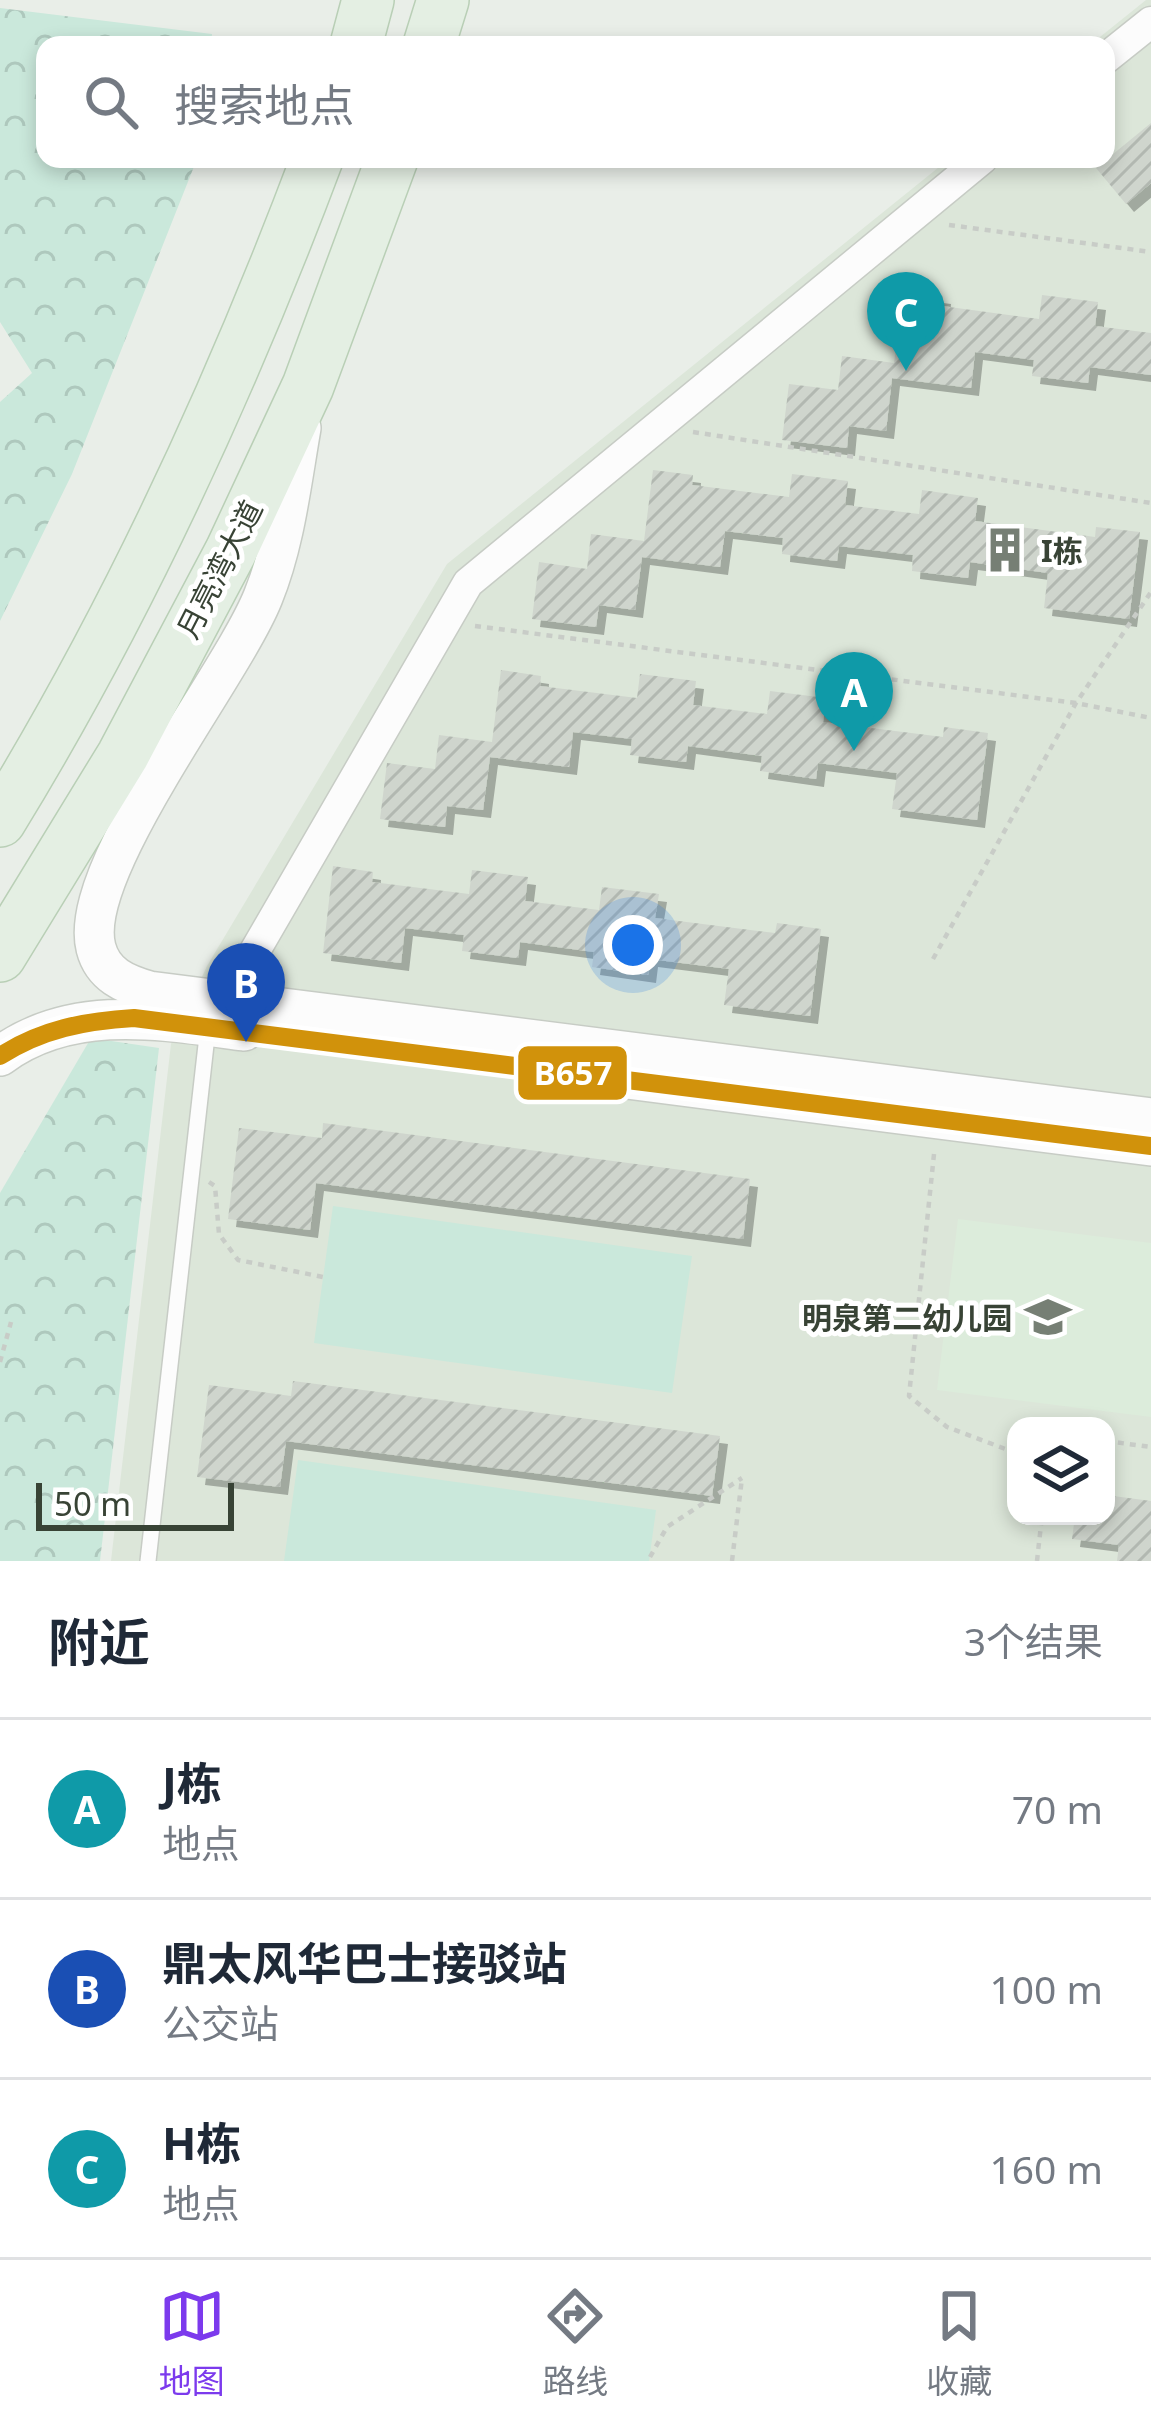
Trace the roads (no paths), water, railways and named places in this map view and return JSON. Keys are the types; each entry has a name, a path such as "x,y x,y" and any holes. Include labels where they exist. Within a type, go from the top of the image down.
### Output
{"main road":[{"path":"358,36 368,0"},
{"path":"432,36 443,0"},
{"path":"0,821 67,712 168,509 259,313 314,168"},
{"name":"月亮湾大道","path":"0,956 122,755 231,550 308,386 389,168"}],"street":[{"path":"1115,51 1151,22"},
{"path":"217,1014 468,583 971,168"},
{"path":"308,386 281,545 262,602 123,843 100,896 93,926 96,951 108,971 124,983 217,1014 1151,1146"},
{"path":"0,1056 41,1033 76,1022 217,1014 1151,1118"}],"lane":[{"path":"148,1561 190,1168 217,1014"}],"place":[{"name":"H栋","path":"906,371"},
{"name":"I栋","path":"1005,550"},
{"name":"J栋","path":"854,751"},
{"name":"鼎太风华巴士接驳站","path":"246,1042"},
{"name":"明泉第二幼儿园","path":"1048,1317"}]}
